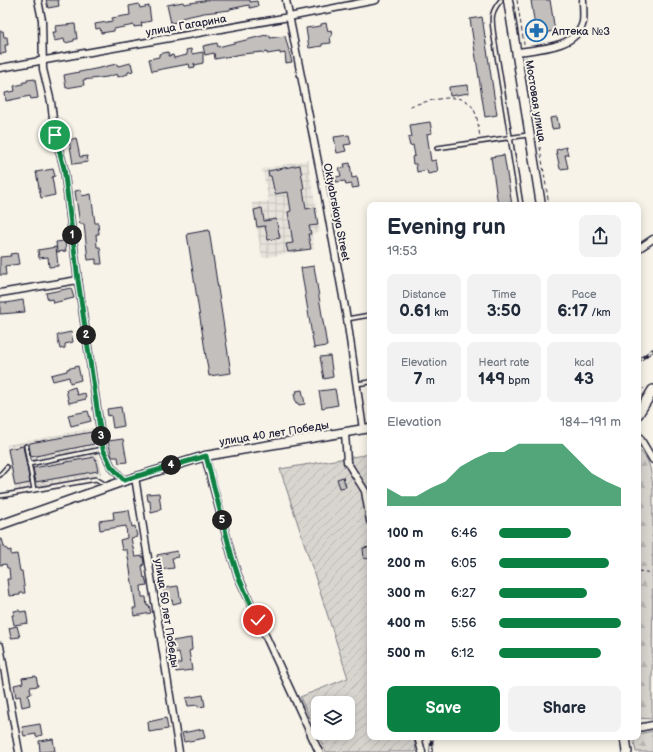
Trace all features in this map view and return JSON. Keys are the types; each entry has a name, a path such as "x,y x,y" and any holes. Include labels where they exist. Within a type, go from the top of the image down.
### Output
{"main road":[{"path":"641,409 653,390"},
{"path":"625,740 627,752"}],"street":[{"path":"38,0 42,20 43,69 51,102 55,135 64,168 78,280 103,449 111,466 124,480"},
{"name":"Oktyabrskaya Street","path":"286,0 324,192 347,319 356,384 366,428"},
{"name":"улица Гагарина","path":"0,68 289,17 376,0"},
{"name":"Мостовая улица","path":"508,0 541,202"},
{"path":"517,52 560,45 570,40 577,34 582,23 583,0"},
{"path":"641,247 653,239"},
{"path":"0,293 78,280"},
{"name":"улица 40 лет Победы","path":"0,525 124,480 206,456 345,433 366,428"},
{"path":"345,433 347,462 365,491 367,503"},
{"path":"641,440 653,460"},
{"path":"206,456 238,576 319,752"},
{"name":"улица 50 лет Победы","path":"135,477 179,752"},
{"path":"0,646 19,752"},
{"path":"641,727 653,725"},
{"path":"419,740 422,752"}],"lane":[{"path":"501,0 495,7 492,16 494,37 521,202"},
{"path":"437,148 530,135"},
{"path":"347,319 367,316"},
{"path":"356,384 367,382"},
{"path":"26,446 34,490"},
{"path":"29,464 103,449"},
{"path":"0,475 7,467"},
{"path":"0,496 96,479 108,486"}],"path":[{"path":"516,0 549,202"},
{"path":"410,106 442,99 462,99 470,104 476,114 481,142"},
{"path":"641,571 653,573"}],"shaded area":[{"path":"308,160 320,232 312,234 314,249 262,258 252,203 269,201 262,169"},
{"path":"93,428 102,474 15,491 6,445"}],"green space":[{"path":"641,452 648,463 653,487 652,719 641,718"},
{"path":"367,454 367,740 414,740 416,752 326,752 320,740 355,740 355,696 311,696 311,720 300,697 348,678 280,469"},
{"path":"653,731 653,752 636,752 634,742 635,740 641,740 641,733"}],"building":[{"path":"46,0 58,0 59,6 48,8"},
{"path":"209,0 250,0 250,2 257,1 258,6 250,8 249,5 230,10 204,13 181,18 182,21 171,23 167,5"},
{"path":"531,0 550,0 555,31 536,34"},
{"path":"139,4 140,8 149,6 151,21 141,23 142,26 134,27 134,25 101,33 100,28 96,29 95,24 113,21 112,18 130,15 129,6"},
{"path":"482,17 497,115 485,117 470,19"},
{"path":"326,23 328,31 331,30 331,43 309,48 306,28 321,26 321,24"},
{"path":"75,24 77,39 65,43 64,39 54,41 52,32 56,32 55,26"},
{"path":"0,31 3,31 4,37 7,37 8,45 5,45 6,53 0,54"},
{"path":"270,35 270,38 285,36 292,62 286,63 285,53 280,54 280,52 267,54 267,52 263,52 242,54 215,59 214,53 205,55 203,46 217,43 218,47"},
{"path":"191,49 192,54 203,52 203,63 195,65 194,63 195,67 190,68 189,64 152,71 149,59 159,57 159,54 168,52 169,56 173,55 174,58 187,55 186,50"},
{"path":"131,63 133,71 128,72 128,74 118,77 117,74 107,77 83,80 84,85 66,88 64,75 117,64 118,66"},
{"path":"35,79 38,98 31,99 30,96 6,101 5,93 15,91 14,86 23,84 23,82 27,82 27,80"},
{"path":"468,85 469,93 450,96 449,87"},
{"path":"557,117 559,128 552,129 550,118"},
{"path":"430,122 432,133 427,134 431,161 436,160 438,172 428,174 427,170 417,172 416,164 413,164 412,157 415,156 413,145 410,146 408,138 412,137 410,125"},
{"path":"349,135 351,144 344,145 346,151 337,153 334,137"},
{"path":"76,138 80,157 87,156 88,162 73,164 69,140"},
{"path":"566,147 568,155 565,155 568,168 560,169 556,150"},
{"path":"504,155 512,202 498,202 491,157"},
{"path":"350,163 352,178 357,177 359,187 352,188 352,184 346,185 345,181 336,182 336,177 341,176 339,168 345,167 344,164"},
{"path":"300,165 306,209 315,207 318,225 309,226 311,234 308,234 311,249 288,252 286,244 293,243 288,212 291,211 288,192 275,194 271,176 269,176 268,171"},
{"path":"53,169 55,176 52,177 55,195 41,198 36,172"},
{"path":"81,190 82,196 91,194 95,223 98,223 99,234 96,234 97,247 100,247 102,264 96,264 96,259 88,260 84,224 80,224 75,191"},
{"path":"262,208 264,221 276,219 280,238 268,240 265,226 257,227 254,210"},
{"path":"209,230 231,373 209,376 187,234"},
{"path":"65,241 66,251 57,252 56,242"},
{"path":"56,247 58,266 49,267 48,257 39,258 38,250"},
{"path":"17,253 19,264 5,266 6,275 0,275 0,257 11,256 10,254"},
{"path":"314,266 327,346 314,348 301,268"},
{"path":"71,288 74,298 53,303 52,299 48,300 46,293"},
{"path":"23,300 25,312 0,314 0,302 6,303"},
{"path":"71,332 73,342 65,344 65,348 60,349 57,335"},
{"path":"330,356 333,377 324,379 320,357"},
{"path":"78,366 81,380 70,383 69,377 53,381 51,375 67,371 67,369"},
{"path":"75,387 77,395 85,393 86,399 69,403 66,390"},
{"path":"335,389 338,405 322,408 319,391"},
{"path":"302,390 305,404 299,405 296,403 294,394 297,393 296,391"},
{"path":"121,407 124,426 113,428 111,415 108,416 107,409"},
{"path":"88,411 91,421 71,426 68,415"},
{"path":"92,432 94,444 31,457 30,443"},
{"path":"123,439 127,462 119,463 118,457 112,457 108,441"},
{"path":"23,446 30,483 15,486 8,449"},
{"path":"95,457 98,471 36,482 33,468"},
{"path":"343,477 346,487 340,488 337,479"},
{"path":"159,493 161,509 151,513 150,501 148,501 147,494"},
{"path":"129,510 132,527 135,526 137,537 131,538 135,557 143,556 144,564 142,566 147,585 141,586 142,597 146,597 147,606 149,605 151,613 134,616 133,608 136,608 127,550 122,550 120,540 127,538 126,526 100,530 99,521 114,519 113,512"},
{"path":"0,539 2,539 5,549 7,548 8,551 11,550 11,555 17,554 20,571 22,571 25,593 9,596 7,579 10,579 9,568 7,568 6,564 0,565"},
{"path":"367,547 367,558 364,559 363,548"},
{"path":"177,551 178,557 172,558 174,568 159,570 157,555"},
{"path":"178,586 181,602 173,604 172,600 168,601 166,594 164,594 163,588"},
{"path":"19,610 20,612 26,611 28,623 14,625 12,615 14,615 14,611"},
{"path":"17,626 20,637 11,638 9,628"},
{"path":"191,638 192,650 189,651 192,670 176,672 175,664 181,663 179,652 174,653 172,641"},
{"path":"36,676 38,686 30,687 31,694 28,695 30,705 22,707 20,696 16,697 14,685 23,683 22,678"},
{"path":"203,695 205,706 188,706 186,698"},
{"path":"166,718 168,729 149,732 148,722"},
{"path":"40,724 42,735 36,737 36,734 24,736 22,727"},
{"path":"203,729 205,738 184,742 182,733"},
{"path":"53,739 55,751 40,752 39,741"}],"railway":[{"path":"641,359 653,350"},
{"path":"431,752 432,740"}],"place":[{"name":"Аптека №3","path":"536,31"}],"route":[{"path":"55,135 64,168 78,280 103,449 111,466 124,480 206,456 238,576 258,620"}]}
